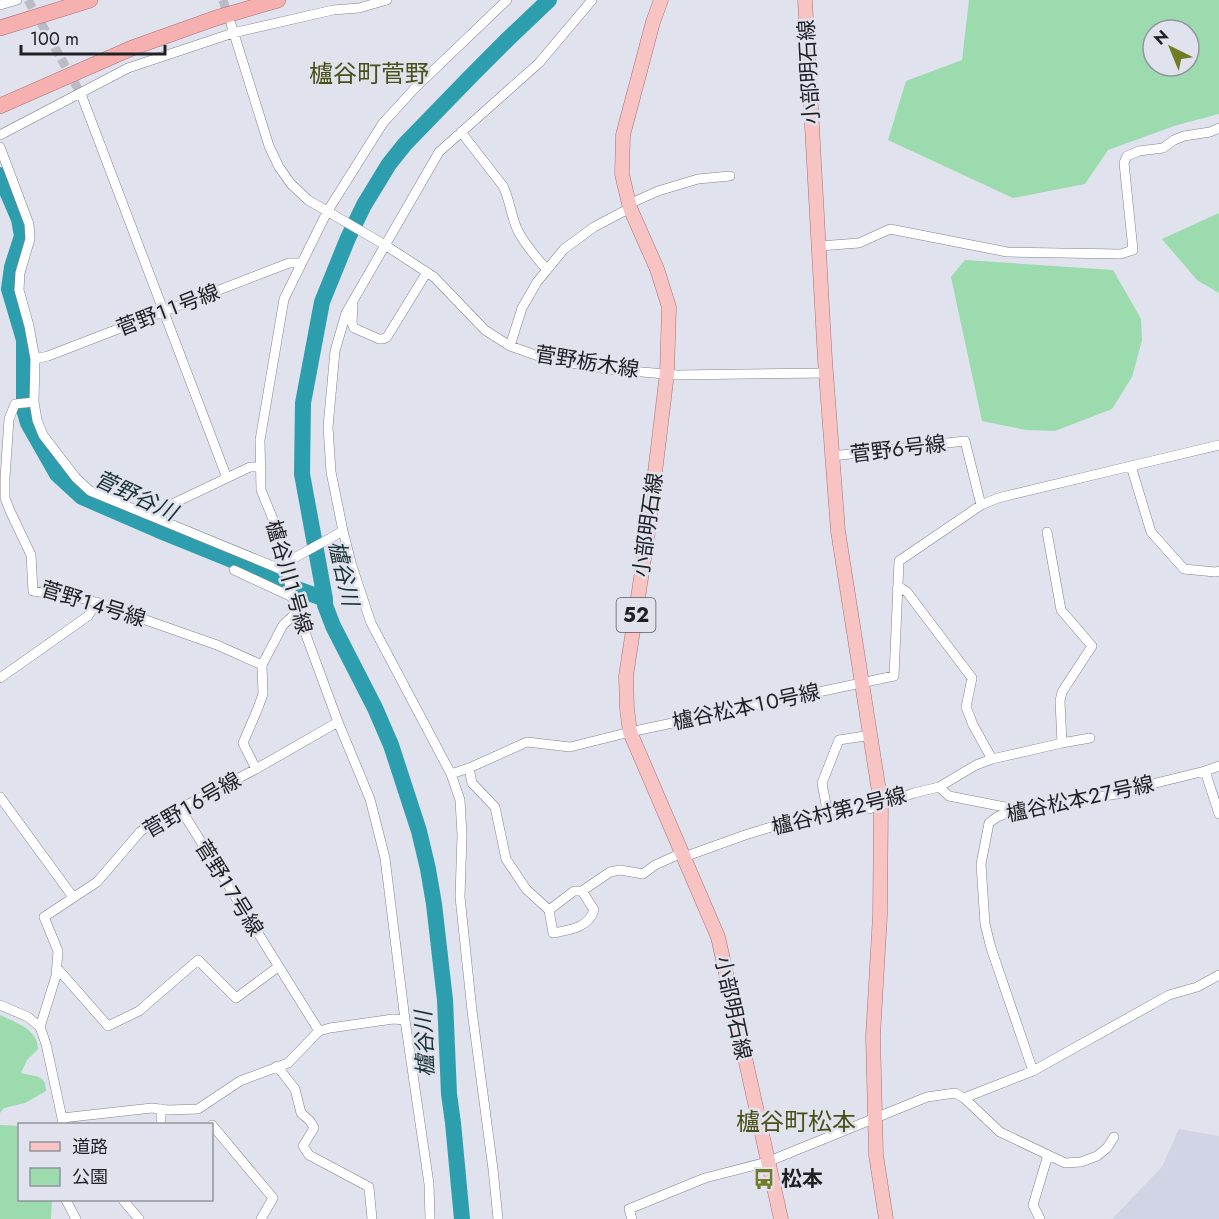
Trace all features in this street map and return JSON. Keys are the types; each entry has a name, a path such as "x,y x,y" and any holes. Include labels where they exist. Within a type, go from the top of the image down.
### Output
{"highway":[{"path":"0,28 90,0"},
{"path":"0,106 132,48 216,18 278,0"}],"main road":[{"name":"小部明石線","path":"661,0 623,135 622,174 630,206 657,269 669,307 667,373 626,676 627,709 630,732 718,937 781,1219"},
{"name":"小部明石線","path":"805,0 826,374 838,531 881,804 880,915 873,1036 876,1155 886,1219"}],"street":[{"path":"0,5 17,0"},
{"path":"0,135 128,68 232,29 333,10 359,8 387,0"},
{"path":"498,1219 460,897 462,835 460,800 452,774 372,623 352,566 343,531 331,472 328,427 335,351 346,313 440,152 538,63 592,0"},
{"name":"櫨谷川１号線","path":"430,1219 429,1184 405,1020 385,858 370,799 291,597 286,551 261,490 260,440 284,299 327,212 382,123 504,1"},
{"path":"232,29 269,146 279,168 299,192 327,212"},
{"path":"81,94 227,478"},
{"path":"819,246 859,243 890,229 1007,252 1120,254 1133,250 1124,163 1127,156 1139,151 1163,148 1184,136 1210,132 1219,128"},
{"path":"461,132 503,186 523,240 547,270"},
{"path":"0,147 29,224 30,239 20,273 19,290 35,359 36,420 43,435 76,478 90,491 287,567 343,531"},
{"path":"510,346 522,308 537,282 564,249 594,227 658,191 698,179 730,176"},
{"name":"菅野栃木線","path":"327,212 385,245 434,277 485,330 510,346 547,359 607,369 677,375 826,374"},
{"name":"菅野１１号線","path":"35,359 289,263 301,263"},
{"path":"353,301 352,324 354,328 383,339 387,337 427,272"},
{"name":"菅野１４号線","path":"34,402 15,404 9,419 5,478 5,498 9,511 31,555 33,591 86,599 217,645 262,665"},
{"name":"菅野６号線","path":"832,456 964,441 981,505"},
{"path":"992,759 966,707 972,678 908,592 901,588 897,589 899,561 981,505 998,498 1219,445"},
{"path":"1131,466 1151,532 1184,569 1219,571"},
{"path":"149,515 250,467 261,467"},
{"path":"1047,532 1061,610 1092,646 1062,692 1060,701 1062,743"},
{"path":"234,570 291,597"},
{"name":"櫨谷松本１０号線","path":"452,774 527,742 570,747 630,732 894,676 897,589"},
{"path":"0,678 88,616 97,603"},
{"path":"255,769 243,743 263,694 262,665 282,625 296,613"},
{"name":"菅野１６号線","path":"57,968 58,951 44,917 97,882 140,832 152,823 338,722"},
{"path":"827,810 822,783 839,740 871,735"},
{"name":"櫨谷村第２号線","path":"549,910 574,891 582,891 610,872 620,870 643,874 655,866 683,855 827,810 869,809 939,787 976,765 992,759 1090,738"},
{"name":"櫨谷松本２７号線","path":"1033,1071 985,924 981,864 989,824 997,817 1017,809 1124,793 1219,766"},
{"path":"469,768 472,783 495,807 506,859 526,889 549,910 553,933 576,929 592,918 594,910 582,891"},
{"path":"1204,771 1219,814"},
{"path":"939,787 949,796 1017,809"},
{"path":"0,797 73,897"},
{"name":"菅野１７号線","path":"180,808 319,1031"},
{"path":"57,968 108,1026 139,1011 198,960 236,998 278,967"},
{"path":"39,1027 57,968"},
{"path":"964,1098 1033,1071 1169,995 1197,987 1219,975"},
{"path":"0,1005 28,1017 39,1027 46,1044 62,1121 152,1108 198,1109 240,1081 288,1064 319,1031 393,1019 405,1020"},
{"path":"277,1066 295,1089 301,1113 314,1128 303,1146 309,1155 369,1187 372,1219"},
{"path":"631,1214 705,1178 767,1162 927,1097 955,1093 964,1098 1000,1132 1065,1163 1081,1162 1097,1156 1107,1148 1114,1137"},
{"path":"161,1109 161,1123"},
{"path":"198,1109 209,1123"},
{"path":"213,1127 273,1198 261,1219"},
{"path":"1040,1219 1033,1205 1048,1155"},
{"path":"67,1201 76,1219"},
{"path":"124,1201 139,1219"}],"shaded area":[{"path":"1179,1129 1219,1136 1219,1219 1112,1219 1162,1167"}],"green space":[{"path":"969,0 1219,0 1219,114 1177,125 1108,150 1085,184 1013,198 888,140 906,81 962,60"},
{"path":"1219,213 1219,293 1197,280 1162,239"},
{"path":"965,260 1113,270 1141,319 1142,340 1132,377 1112,409 1055,431 1026,430 982,421 951,277"},
{"path":"0,1015 25,1027 34,1036 38,1049 27,1060 21,1073 42,1079 46,1091 25,1103 4,1108 0,1113"},
{"path":"0,1125 18,1126 18,1201 52,1201 51,1219 0,1219"}],"waterway":[{"name":"櫨谷川","path":"462,1219 449,1094 445,1000 428,869 419,831 391,745 325,605 302,474 303,403 322,302 364,205 389,164 405,144 473,74 549,0"},
{"name":"菅野谷川","path":"0,175 19,219 22,236 12,267 9,289 24,340 24,409 28,423 57,474 82,497 242,564 275,581 325,599"}],"tunnel":[{"path":"28,0 81,94"},
{"path":"223,0 229,19"}],"place":[{"name":"松本","path":"764,1179"}],"district":[{"name":"櫨谷町菅野","path":"369,74"},
{"name":"櫨谷町松本","path":"796,1122"}]}
